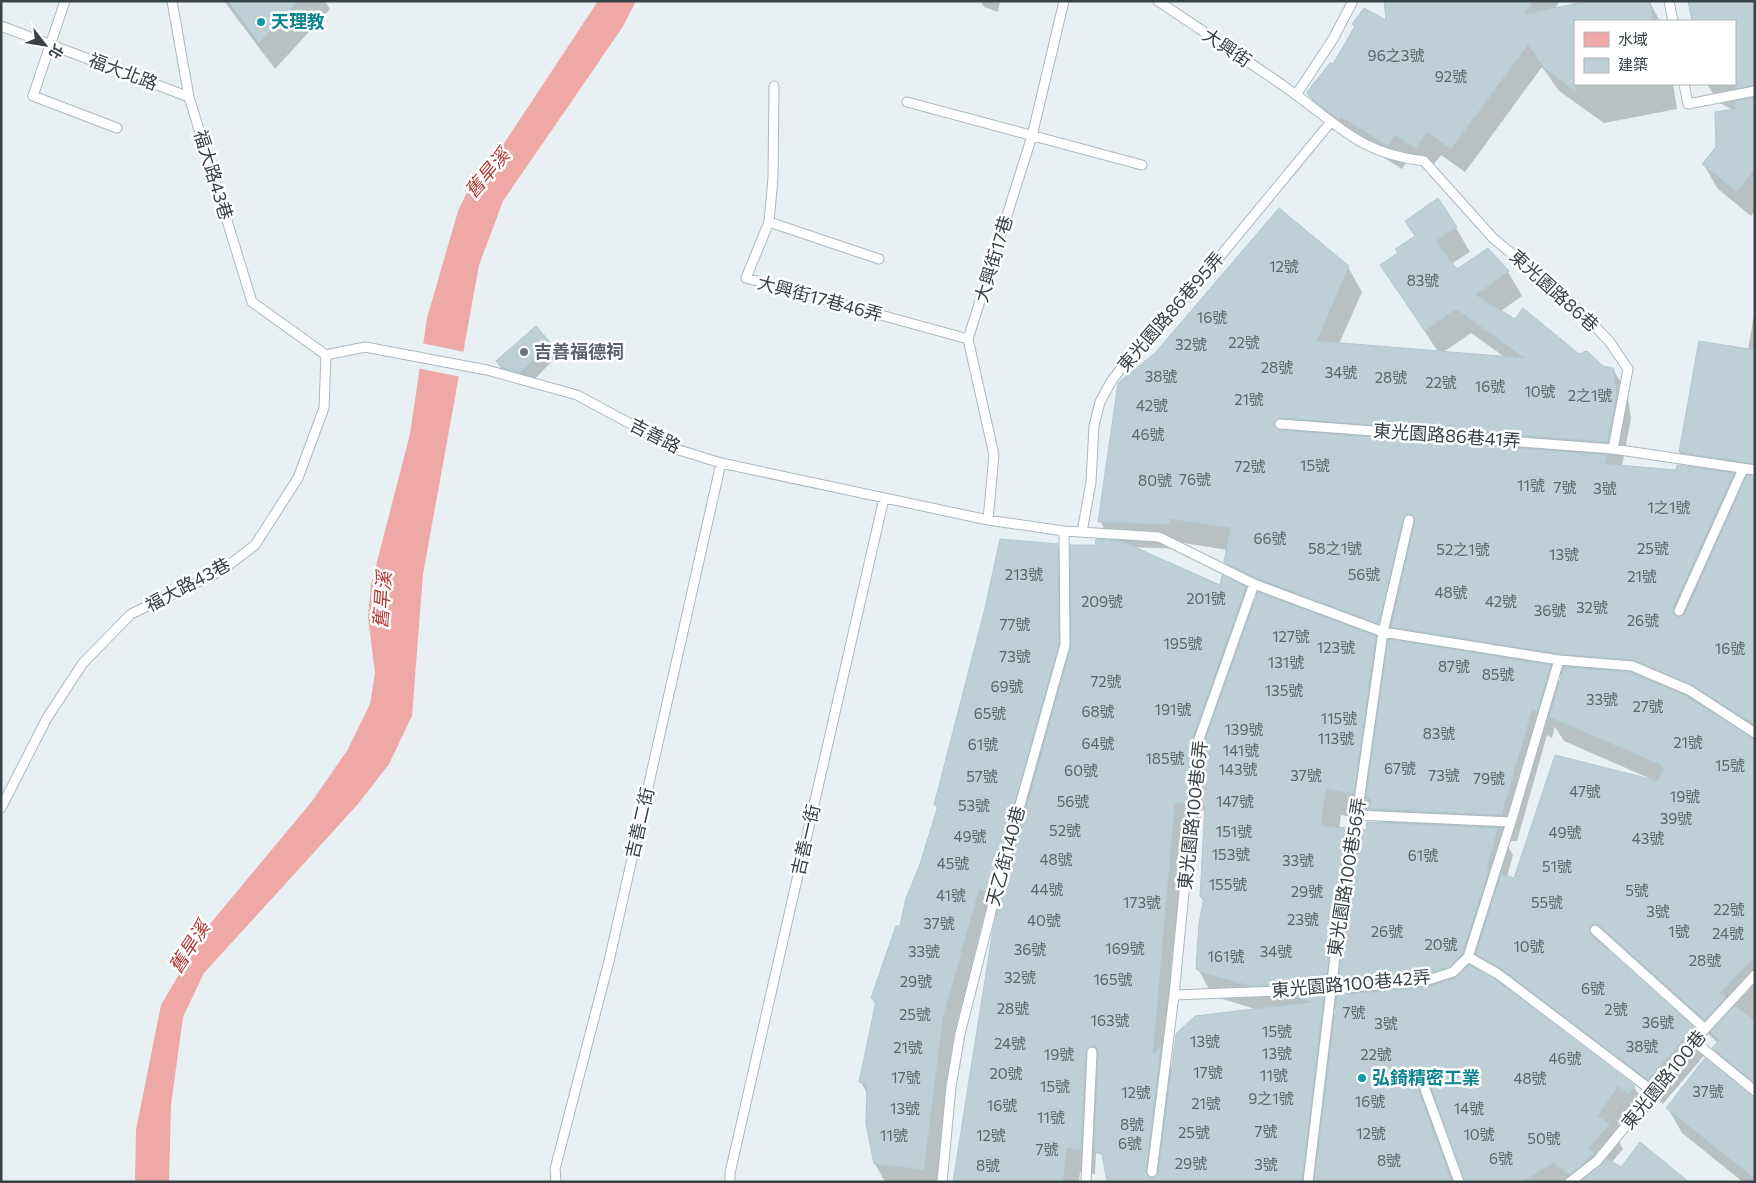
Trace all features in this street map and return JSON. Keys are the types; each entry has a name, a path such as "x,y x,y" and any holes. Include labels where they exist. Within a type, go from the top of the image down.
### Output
{"lane":[{"path":"65,1 33,96 117,128"},
{"name":"福大路43巷","path":"1,808 47,718 83,663 131,614 221,571 255,545 298,478 324,408 326,355 252,302 189,97 172,1"},
{"name":"大興街17巷","path":"968,339 1032,136 1064,1"},
{"name":"大興街","path":"1158,1 1296,94"},
{"path":"1296,94 1333,39 1353,1"},
{"path":"1669,1 1673,20"},
{"name":"福大北路","path":"1,26 189,97"},
{"path":"1684,85 1688,104 1755,92"},
{"name":"大興街17巷46弄","path":"774,86 773,178 769,222 746,278 968,339"},
{"name":"東光園路86巷","path":"1296,94 1330,123 1368,147 1396,158 1424,161 1493,238 1578,309 1609,341 1628,369 1613,449"},
{"path":"907,102 1142,165"},
{"name":"東光園路86巷95弄","path":"1082,532 1094,456 1094,426 1100,402 1108,387 1137,349 1194,288 1330,123"},
{"path":"769,222 879,259"},
{"path":"968,339 994,455 988,520 1064,531 1159,537 1254,584 1383,632 1559,660 1632,666 1690,690 1755,733"},
{"name":"吉善路","path":"326,355 365,346 487,370 577,395 679,450 721,463 988,520"},
{"name":"東光園路86巷41弄","path":"1280,424 1613,449"},
{"path":"1613,449 1755,470"},
{"name":"吉善二街","path":"556,1182 555,1169 609,961 721,463"},
{"path":"1679,611 1743,469"},
{"name":"吉善一街","path":"730,1182 730,1173 884,498"},
{"name":"東光園路100巷56弄","path":"1308,1182 1343,890 1357,815 1383,632 1409,520"},
{"name":"天乙街140巷","path":"942,1182 951,1087 960,1034 1000,876 1065,645 1064,531"},
{"name":"東光園路100巷6弄","path":"1174,995 1199,739 1254,584"},
{"path":"1559,660 1511,822 1468,957 1498,974 1655,1093"},
{"path":"1357,815 1511,822"},
{"path":"1595,930 1705,1029"},
{"name":"東光園路100巷42弄","path":"1174,995 1330,989 1425,981 1453,972 1468,957"},
{"name":"東光園路100巷","path":"1570,1182 1597,1161 1655,1093 1705,1029 1755,975"},
{"path":"1152,1172 1174,995"},
{"path":"1695,1042 1755,1091"},
{"path":"1086,1182 1092,1052"},
{"path":"1425,1089 1459,1182"}],"water":[{"name":"舊旱溪","path":"598,1 636,1 622,28 503,201 479,265 423,574 412,716 389,764 358,804 204,973 183,1017 171,1105 169,1182 135,1182 136,1130 161,1005 205,930 313,800 348,749 370,704 375,673 368,617 371,585 410,434 427,318 458,211 474,178 499,151"}],"pier":[{"path":"421,343 465,352 461,377 417,368"}],"building":[{"name":"天理教","path":"228,1 298,1 259,43"},
{"path":"1384,1 1533,1 1525,14 1589,1 1650,1 1653,20 1574,20 1575,91 1544,68 1528,45 1451,149 1427,132 1415,149 1395,135 1388,146 1341,117 1339,120 1309,96 1307,92 1330,63 1333,64 1355,26 1352,24 1364,8 1386,20"},
{"path":"1688,1 1755,1 1755,85 1735,89 1736,20 1692,20"},
{"path":"1755,97 1755,168 1737,192 1702,164 1716,147 1715,112 1735,109 1735,101"},
{"path":"1438,198 1457,227 1436,241 1457,269 1488,248 1509,271 1476,295 1515,319 1523,308 1579,354 1587,351 1603,366 1613,368 1617,393 1608,442 1280,418 1275,421 1275,427 1280,430 1607,455 1605,464 1676,470 1677,465 1734,473 1673,608 1674,614 1679,617 1685,614 1747,475 1755,476 1755,725 1692,685 1634,660 1560,654 1391,627 1415,521 1411,514 1407,514 1403,519 1379,624 1256,578 1224,562 1230,528 1170,519 1169,525 1098,522 1118,383 1155,353 1279,208 1349,266 1317,341 1524,358 1456,309 1425,331 1380,265 1398,253 1395,249 1415,236 1405,221"},
{"name":"吉善福德祠","path":"536,326 550,342 520,373 504,368 496,361"},
{"path":"1699,341 1755,350 1755,464 1679,452"},
{"path":"1000,539 1058,544 1059,644 990,892 979,890 943,1018 924,1170 874,1164 866,1124 867,1084 859,1082 876,1001 871,998 896,926 900,926 906,898 919,867 938,806 934,805 985,608"},
{"path":"1096,539 1121,541 1220,585 1222,575 1246,587 1193,737 1186,804 1175,803 1153,1054 1161,1046 1146,1174 1152,1178 1158,1173 1176,1034 1195,1016 1313,1002 1293,997 1324,995 1302,1182 1107,1182 1102,1154 1094,1152 1098,1052 1096,1047 1092,1046 1086,1052 1081,1150 1067,1148 1063,1182 953,1182 993,929 1071,646 1070,545 1095,545"},
{"path":"1258,592 1376,636 1354,794 1326,789 1321,826 1348,828 1337,889 1326,983 1251,986 1203,973 1196,969 1199,923 1204,898 1200,897 1205,805 1199,805 1205,740"},
{"path":"1388,639 1551,665 1537,712 1532,710 1502,815 1369,809 1371,798 1366,797"},
{"path":"1564,667 1630,672 1686,696 1755,739 1755,957 1720,993 1726,997 1705,1020 1599,925 1594,924 1589,928 1591,935 1694,1027 1648,1080 1502,969 1476,954 1501,874 1514,878 1555,755 1658,781 1663,766 1549,717"},
{"path":"1367,822 1498,828 1487,869 1489,870 1462,954 1450,967 1424,975 1338,982 1349,891 1361,829 1366,830"},
{"path":"1469,965 1495,979 1635,1086 1629,1094 1618,1086 1598,1116 1610,1124 1588,1149 1595,1153 1569,1175 1553,1163 1522,1182 1465,1182 1431,1087 1423,1083 1420,1085 1419,1091 1452,1182 1314,1182 1337,995 1427,987 1455,978"},
{"path":"1735,1005 1755,1021 1755,1083 1712,1048 1719,1040 1710,1032"},
{"path":"1705,1058 1755,1097 1755,1179 1666,1108"},
{"path":"1640,1142 1689,1182 1580,1182 1607,1159 1621,1167"}],"place":[{"name":"天理教","path":"261,22"},
{"name":"吉善福德祠","path":"524,352"},
{"name":"弘錡精密工業","path":"1362,1078"}]}
